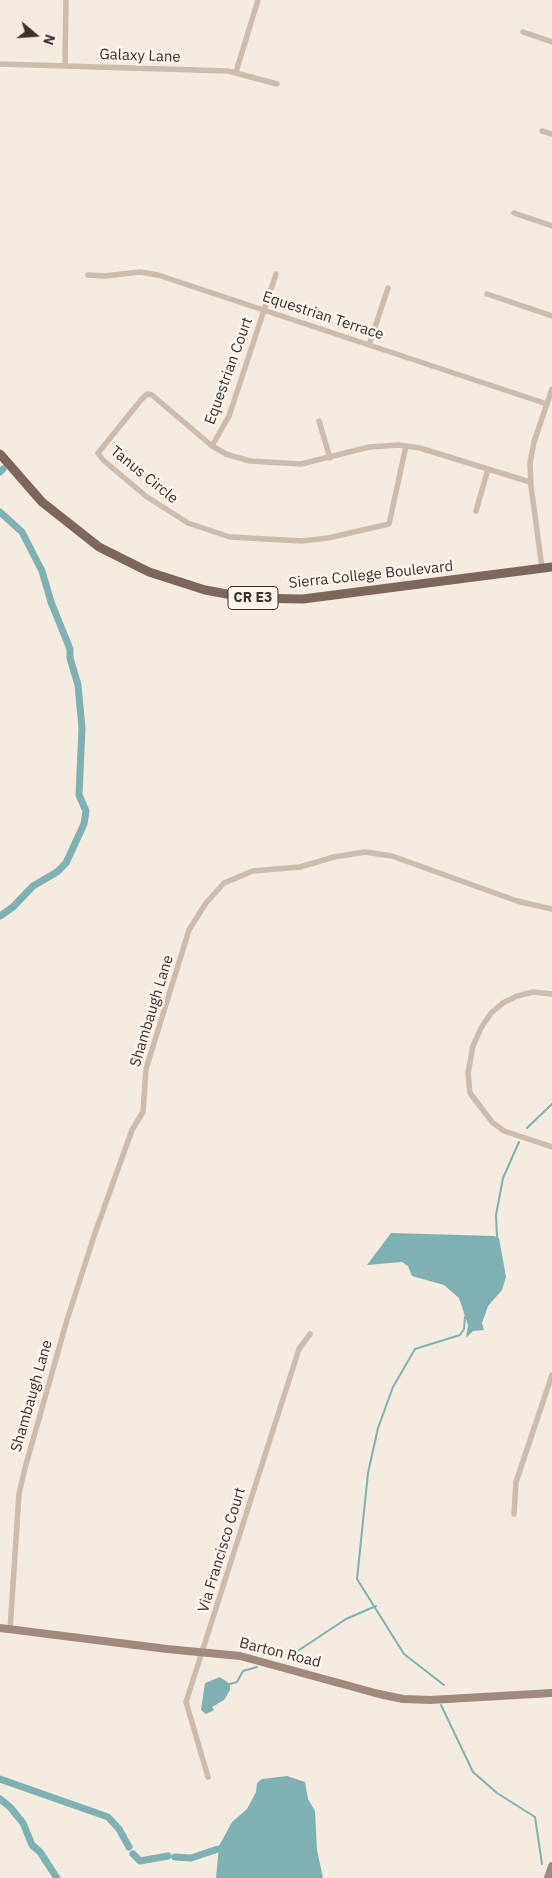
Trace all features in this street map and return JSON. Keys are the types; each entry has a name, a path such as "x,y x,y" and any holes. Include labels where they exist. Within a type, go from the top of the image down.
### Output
{"main road":[{"name":"Sierra College Boulevard","path":"0,454 42,502 99,546 149,572 205,590 256,598 303,599 547,568"}],"street":[{"path":"65,66 66,0"},
{"path":"236,72 258,0"},
{"path":"523,32 552,42"},
{"name":"Galaxy Lane","path":"0,64 236,72 277,84"},
{"path":"542,131 552,134"},
{"path":"514,213 552,226"},
{"name":"Equestrian Terrace","path":"88,275 105,276 148,272 547,404"},
{"name":"Equestrian Court","path":"212,446 229,416 276,274"},
{"path":"369,345 388,288"},
{"path":"487,294 552,316"},
{"path":"547,568 530,482 532,453 552,389"},
{"name":"Tanus Circle","path":"406,446 389,524 328,538 302,541 238,538 215,533 188,523 147,497 98,454 141,400 148,394 212,446 234,457 258,462 301,464 376,446 406,446 530,482"},
{"path":"319,421 330,458"},
{"path":"476,511 488,469"},
{"name":"Shambaugh Lane","path":"10,1630 18,1494 25,1468 67,1320 95,1233 132,1130 143,1112 146,1069 189,930 206,903 224,883 253,871 300,867 334,857 365,852 392,856 517,901 552,909"},
{"path":"552,994 526,993 503,1003 491,1013 481,1028 473,1046 468,1073 470,1093 478,1107 492,1122 504,1131 552,1147"},
{"name":"Via Francisco Court","path":"208,1777 186,1702 204,1652 299,1348 310,1334"},
{"path":"514,1514 516,1482 552,1375"},
{"name":"Barton Road","path":"0,1628 240,1656 375,1693 403,1698 430,1700 552,1693"},
{"path":"548,1878 552,1866"}],"water":[{"path":"391,1233 494,1236 499,1238 506,1277 502,1290 488,1306 482,1323 484,1330 473,1331 466,1338 468,1325 459,1298 444,1285 412,1276 408,1266 402,1262 367,1265"},
{"path":"220,1677 230,1684 230,1690 224,1700 212,1707 214,1710 206,1714 201,1710 205,1683"},
{"path":"287,1776 305,1782 308,1799 315,1811 317,1850 323,1878 216,1878 219,1846 232,1822 247,1809 256,1792 257,1783 262,1779"}],"waterway":[{"path":"0,472 3,469"},
{"path":"0,512 22,532 42,571 51,602 70,649 70,658 78,685 82,728 79,795 86,811 84,824 66,863 57,872 33,886 13,907 0,916"},
{"path":"527,1128 552,1104"},
{"path":"497,1237 496,1215 503,1178 519,1142"},
{"path":"444,1685 404,1654 357,1579 368,1473 378,1428 393,1387 415,1349 460,1335 464,1329 465,1317"},
{"path":"287,1658 346,1619 376,1606"},
{"path":"230,1684 237,1682 243,1671 257,1667"},
{"path":"441,1705 473,1772 497,1793 535,1817 542,1864"},
{"path":"0,1779 108,1817 119,1829 129,1847"},
{"path":"0,1799 10,1807 23,1823 32,1845 40,1852 57,1878"},
{"path":"175,1857 191,1858 218,1849"},
{"path":"133,1854 140,1861 168,1856"}]}
